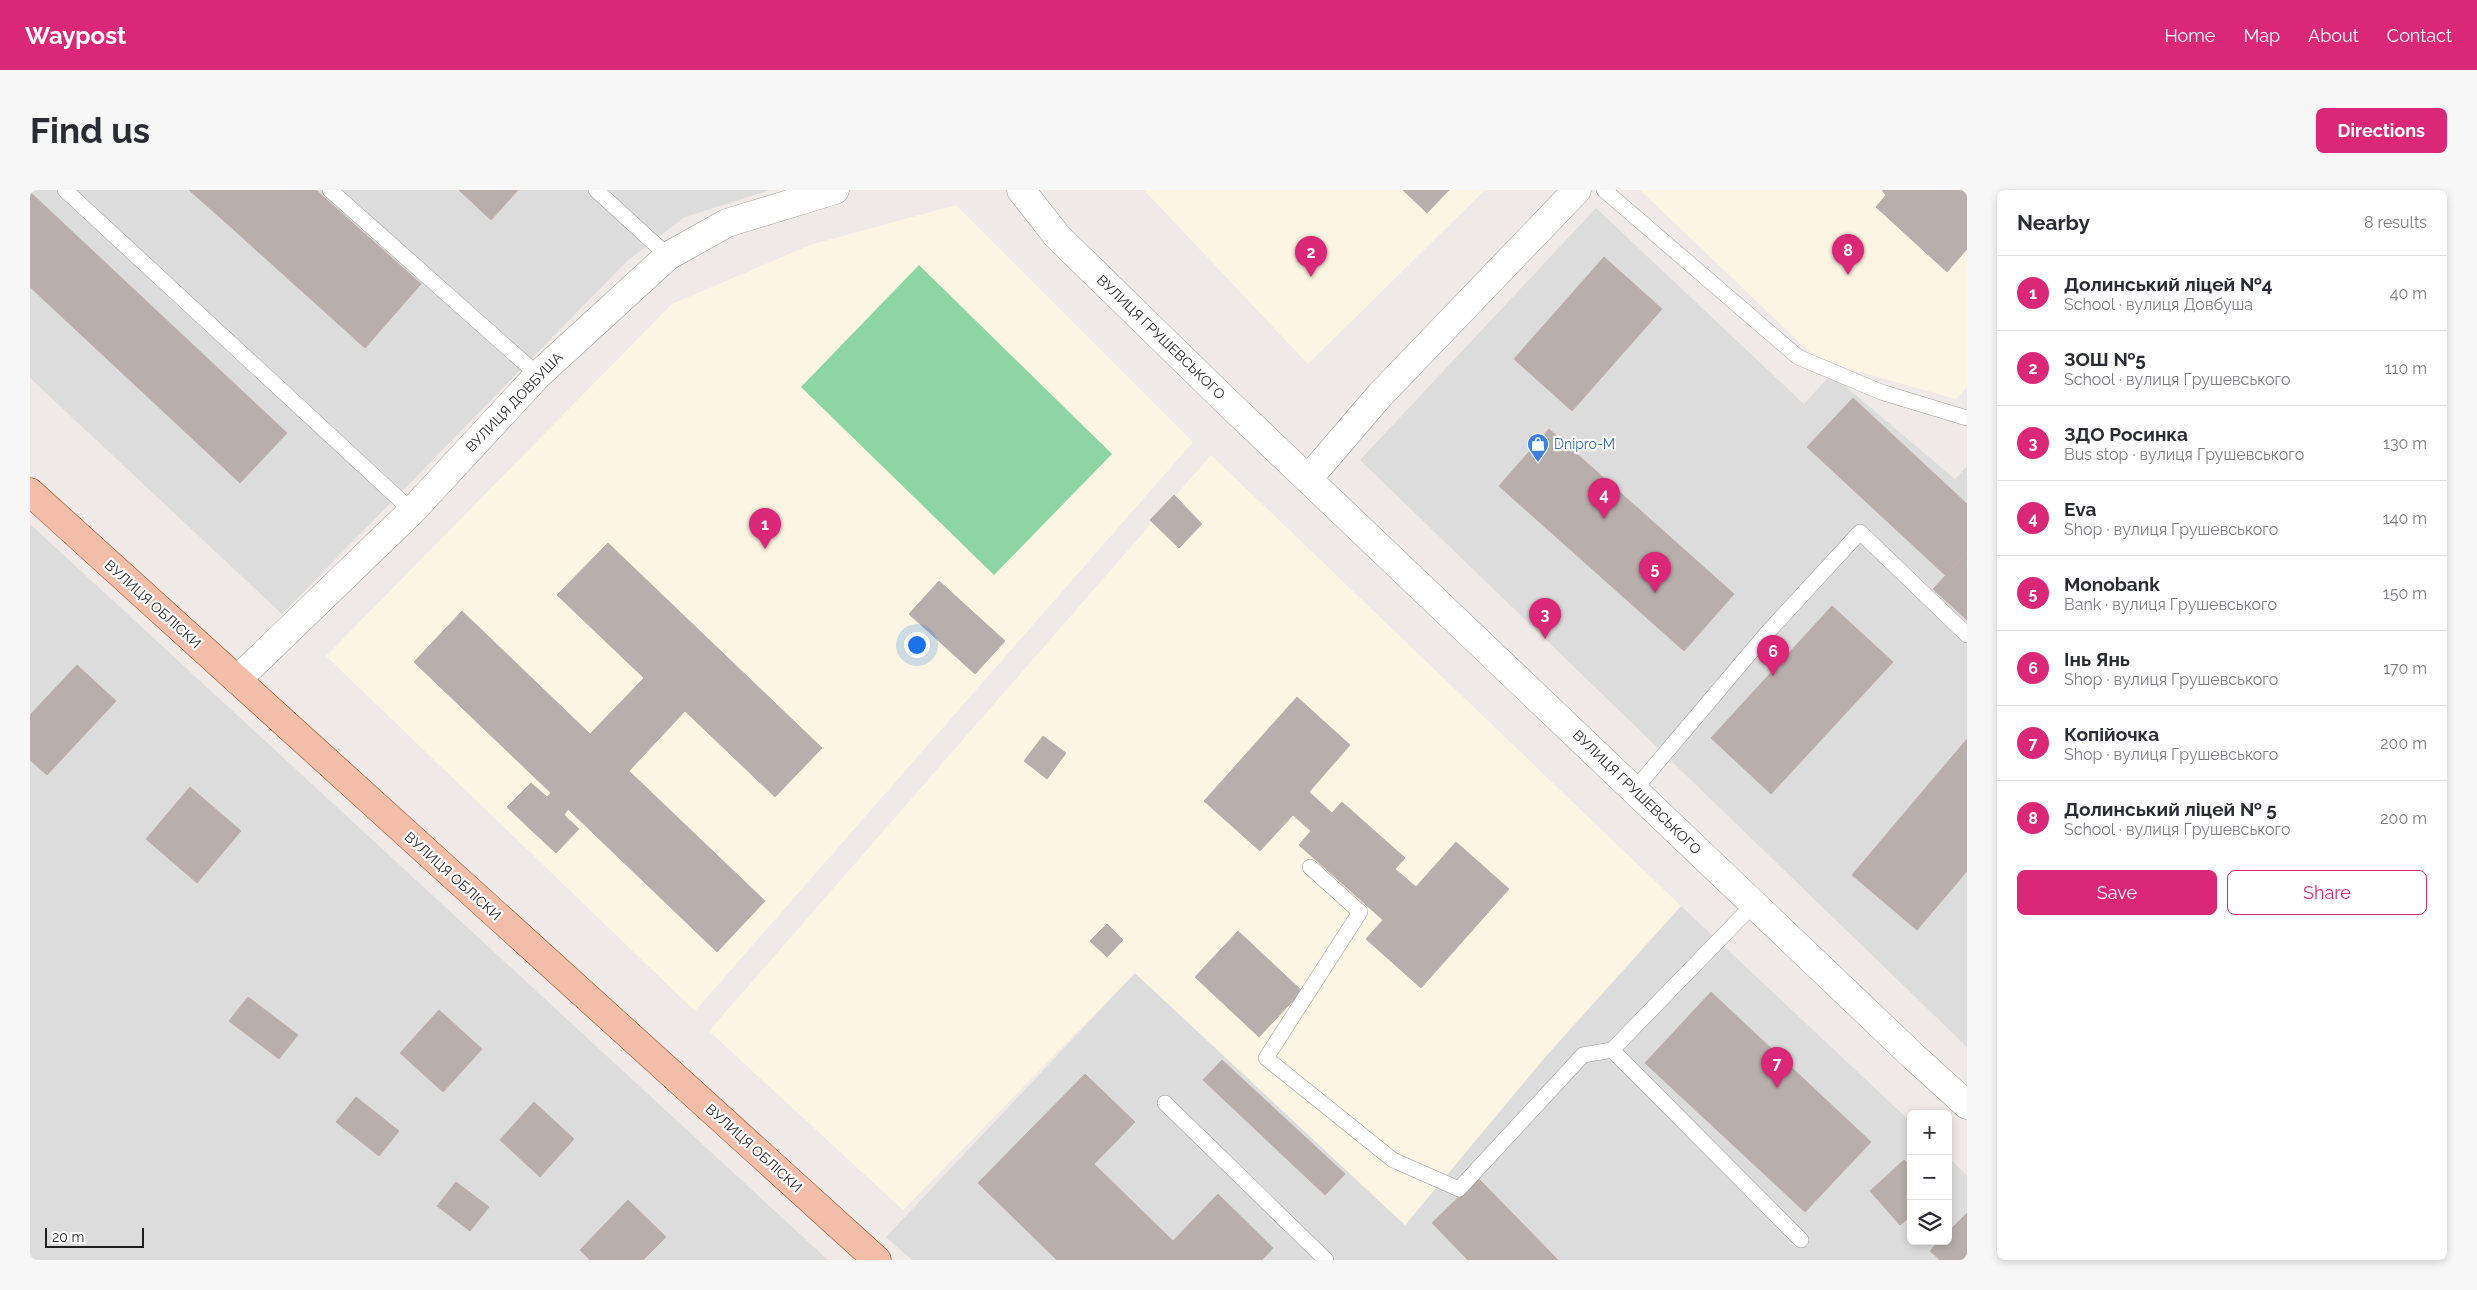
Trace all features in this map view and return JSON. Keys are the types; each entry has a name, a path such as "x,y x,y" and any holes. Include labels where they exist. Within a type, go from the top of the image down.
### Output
{"main road":[{"name":"ВУЛИЦЯ ОБЛІСКИ","path":"30,492 877,1260"}],"street":[{"name":"ВУЛИЦЯ ДОВБУША","path":"237,680 412,511 538,375 668,256 727,223 799,194 835,190"},
{"name":"ВУЛИЦЯ ГРУШЕВСЬКОГО","path":"1021,190 1058,236 1308,479 1967,1104"},
{"path":"1308,479 1380,395 1577,190"}],"lane":[{"path":"65,190 412,511"},
{"path":"330,190 538,375"},
{"path":"596,190 668,256"},
{"path":"1604,190 1798,357 1881,392 1967,418"},
{"path":"1635,789 1768,633 1860,532 1967,635"},
{"path":"1310,867 1360,912 1266,1058 1393,1160 1459,1189 1583,1056 1612,1050 1754,904"},
{"path":"1612,1050 1802,1240"},
{"path":"1165,1103 1326,1260"}],"shaded area":[{"path":"30,190 770,190 685,217 627,261 282,614 30,378"},
{"path":"1144,190 1485,190 1308,364"},
{"path":"1640,190 1967,190 1967,387 1956,399 1818,360"},
{"path":"956,205 1193,442 695,1011 326,656 672,304 810,245"},
{"path":"1596,208 1804,404 1831,374 1955,479 1967,466 1967,1047 1360,460"},
{"path":"1211,455 1681,906 1546,1056 1405,1225 1135,973 903,1210 709,1031"},
{"path":"30,524 828,1260 30,1260"},
{"path":"1681,906 1907,1118 1907,1245 1952,1245 1952,1161 1967,1175 1967,1260 912,1260 886,1237 1135,973 1405,1225 1546,1056"}],"green space":[{"path":"919,265 1112,454 994,575 801,387"}],"building":[{"path":"189,190 233,190 214,212"},
{"path":"233,190 316,190 421,284 365,348 214,212"},
{"path":"459,190 518,190 491,220"},
{"path":"1403,190 1449,190 1427,213"},
{"path":"1882,190 1967,190 1967,249 1947,272 1876,207 1886,195"},
{"path":"30,192 287,433 240,483 30,287"},
{"path":"1604,257 1662,309 1572,411 1514,359"},
{"path":"1853,398 1967,504 1967,552 1945,575 1807,447"},
{"path":"1549,429 1734,594 1684,651 1499,486"},
{"path":"1174,495 1202,524 1179,548 1150,520"},
{"path":"608,543 822,748 775,797 685,711 629,771 765,901 717,952 568,809 564,815 579,829 556,853 507,807 531,783 547,797 551,793 414,662 462,611 590,734 644,678 557,595"},
{"path":"1967,552 1967,620 1933,589"},
{"path":"939,581 1005,641 975,674 909,614"},
{"path":"1832,606 1893,662 1771,794 1711,738"},
{"path":"77,665 116,701 47,775 30,760 30,715"},
{"path":"1297,697 1350,745 1309,792 1332,813 1342,802 1405,858 1395,869 1416,887 1456,842 1509,889 1421,988 1366,939 1383,920 1299,845 1311,831 1293,815 1260,851 1204,801"},
{"path":"1043,736 1066,753 1047,779 1024,761"},
{"path":"1967,739 1967,871 1917,930 1852,875"},
{"path":"190,787 241,831 197,883 146,839"},
{"path":"1107,924 1123,940 1107,957 1090,941"},
{"path":"1238,931 1302,991 1259,1037 1195,977"},
{"path":"1711,992 1871,1142 1805,1212 1645,1063"},
{"path":"248,997 298,1035 279,1059 229,1021"},
{"path":"439,1010 482,1049 443,1092 400,1053"},
{"path":"1222,1060 1345,1174 1325,1195 1203,1080"},
{"path":"1085,1074 1135,1122 1094,1164 1173,1241 1218,1194 1273,1248 1262,1260 1057,1260 978,1183"},
{"path":"356,1097 399,1131 379,1156 336,1122"},
{"path":"534,1102 574,1139 540,1177 500,1140"},
{"path":"1904,1160 1907,1163 1907,1219 1900,1225 1870,1191"},
{"path":"1478,1178 1558,1260 1468,1260 1432,1223"},
{"path":"456,1182 489,1207 470,1231 437,1206"},
{"path":"628,1200 666,1237 643,1260 590,1260 580,1250"},
{"path":"1967,1213 1967,1260 1940,1260 1930,1251 1935,1245 1952,1245 1952,1228"}],"place":[{"name":"Долинський ліцей № 5","path":"1848,275"},
{"name":"ЗОШ №5","path":"1311,277"},
{"name":"Dnipro-M","path":"1538,463"},
{"name":"Eva","path":"1604,519"},
{"name":"Долинський ліцей №4","path":"765,549"},
{"name":"Monobank","path":"1655,593"},
{"name":"ЗДО Росинка","path":"1545,639"},
{"name":"Інь Янь","path":"1773,676"},
{"name":"Копійочка","path":"1777,1088"}]}
